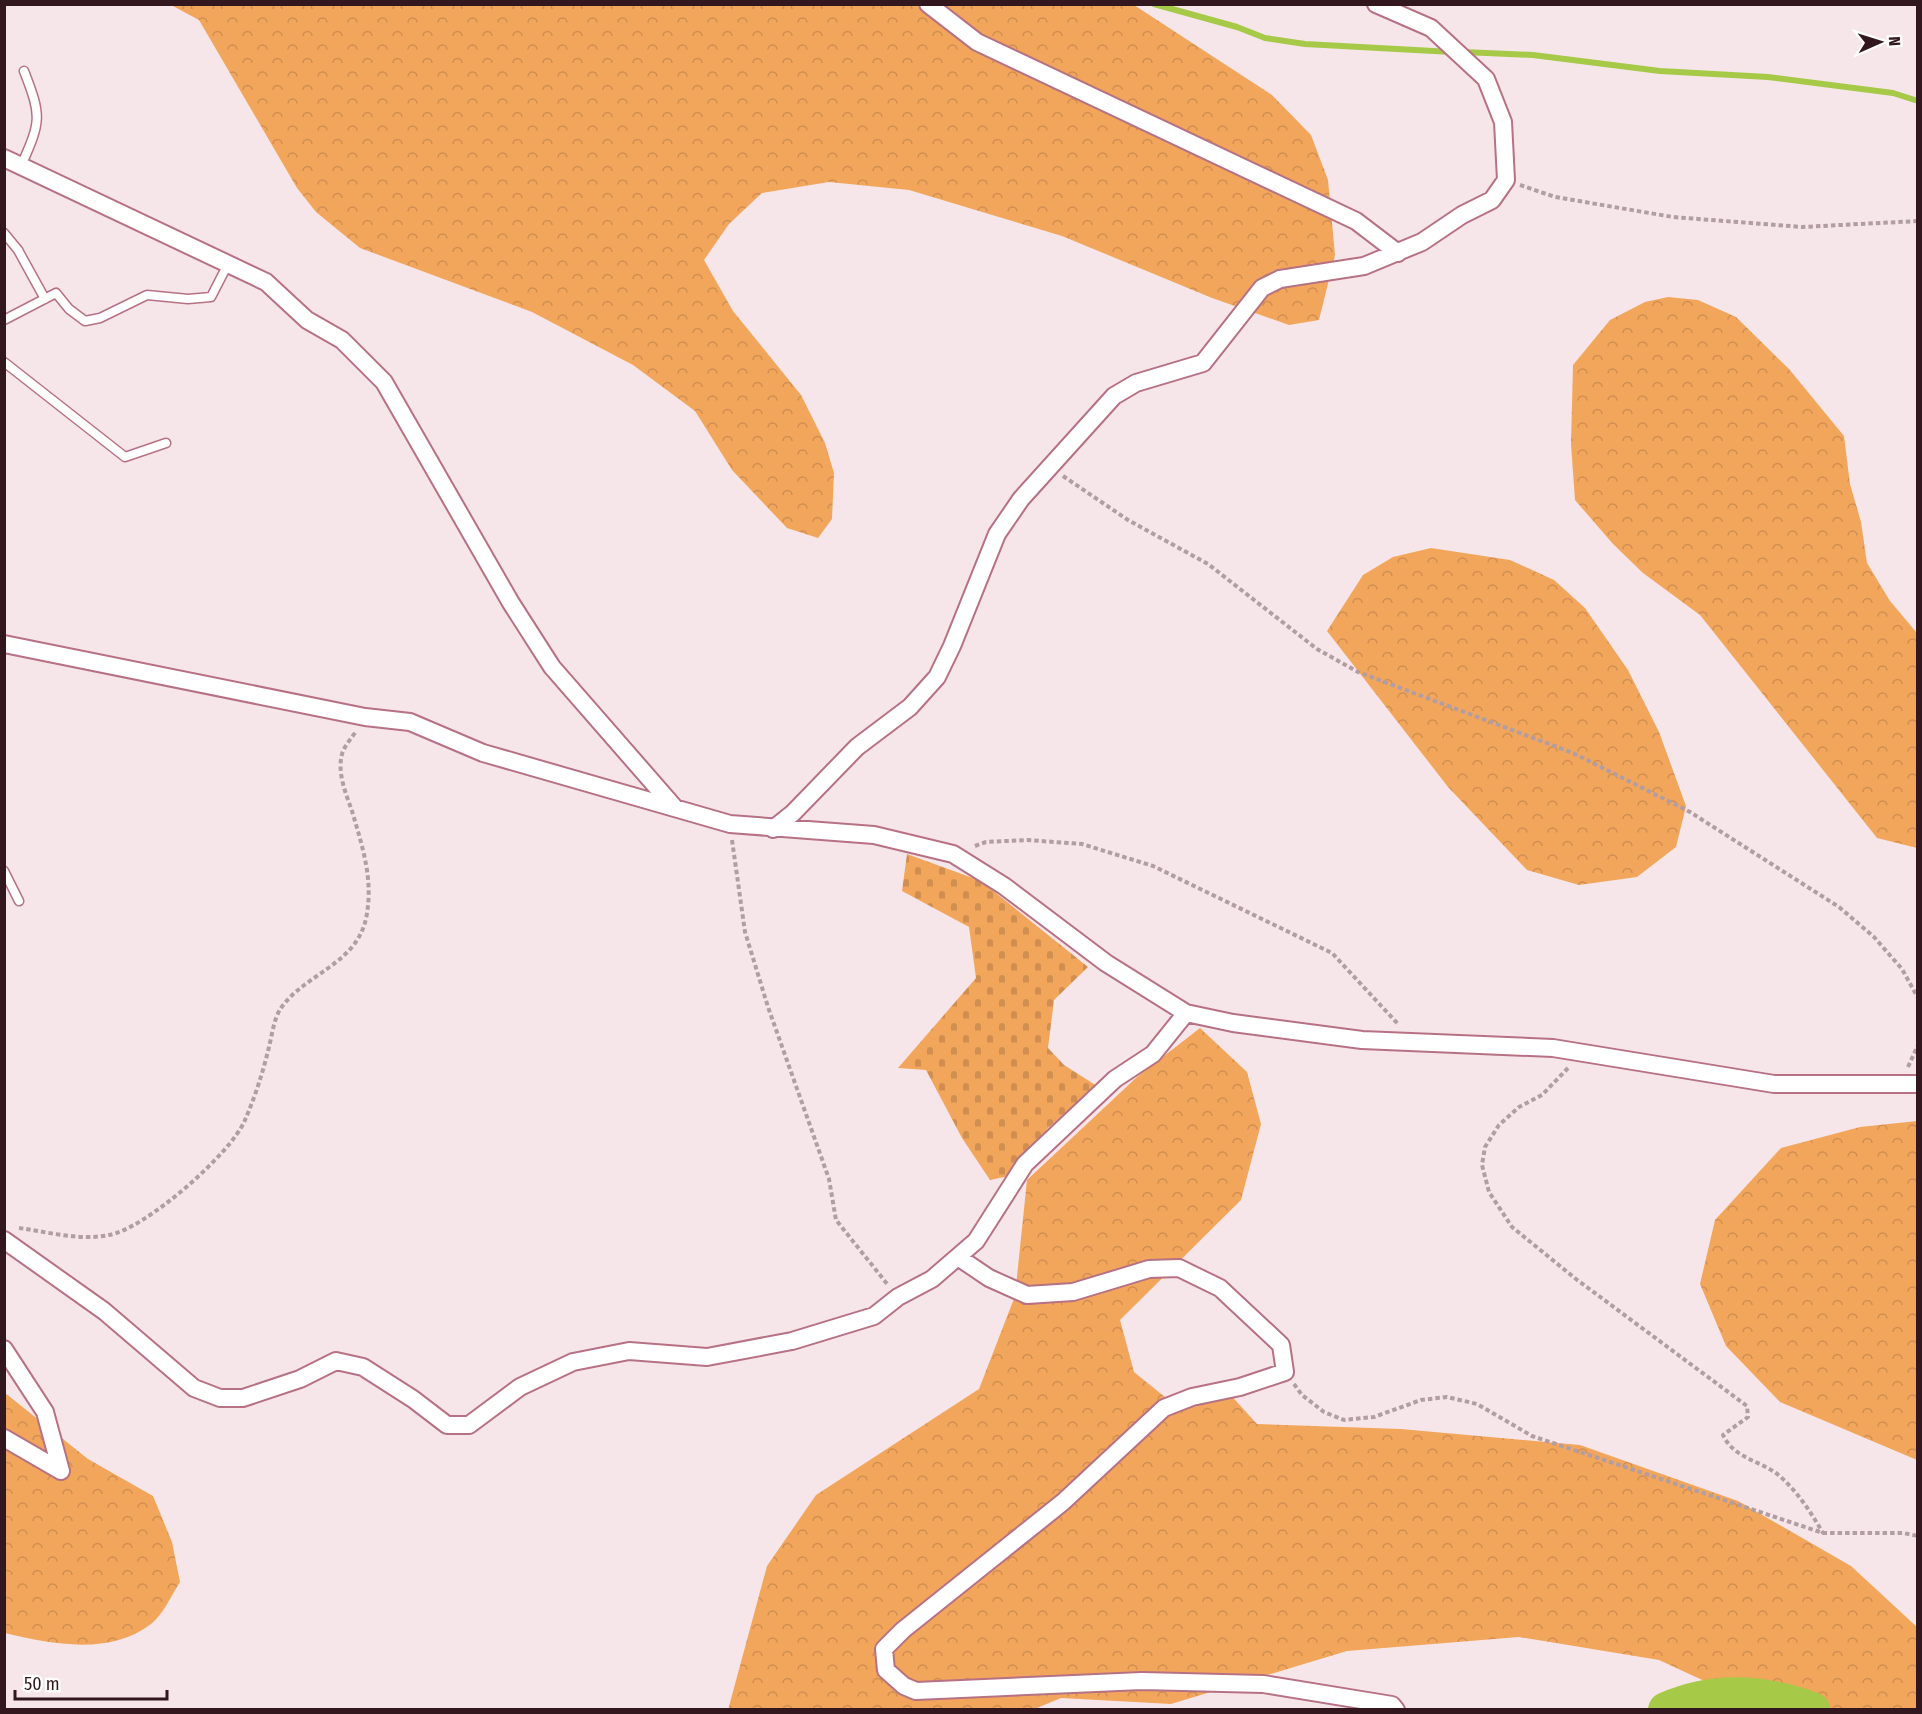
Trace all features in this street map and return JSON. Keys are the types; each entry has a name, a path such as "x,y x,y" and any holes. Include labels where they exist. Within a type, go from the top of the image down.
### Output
{"street":[{"path":"928,4 977,42 1356,221 1398,252"},
{"path":"773,829 793,813 857,747 910,707 937,677 952,646 997,534 1021,499 1114,396 1136,383 1203,363 1262,288 1280,279 1350,270 1398,252 1422,242 1462,215 1492,200 1506,180 1503,122 1486,79 1431,28 1376,4"},
{"path":"4,158 266,282 307,320 342,340 384,382 511,603 552,667 675,808"},
{"path":"4,644 365,717 410,722 483,753 730,824 874,835 953,854 1004,886 1106,963 1186,1013 1233,1023 1350,1039 1553,1048 1774,1084 1917,1084"},
{"path":"7,1232 194,1388 220,1398 243,1398 300,1379 336,1361 363,1367 413,1399 447,1425 469,1425 520,1387 573,1362 629,1351 707,1357 792,1341 874,1316 898,1297 932,1279 976,1241 1025,1164 1115,1079 1153,1054 1186,1013"},
{"path":"958,1257 989,1278 1027,1294 1073,1292 1149,1269 1179,1268 1220,1288 1281,1345 1285,1371 1240,1387 1192,1397 1164,1408 1063,1502 903,1629 884,1649 886,1670 904,1686 916,1691 1142,1681 1263,1684 1392,1705 1396,1710"},
{"path":"4,1349 45,1413 61,1471 4,1438"}],"lane":[{"path":"21,166 36,131 37,104 24,71"},
{"path":"4,233 23,258 45,299"},
{"path":"4,320 56,293 69,309 85,321 100,318 147,295 188,299 211,297 228,264"},
{"path":"4,362 125,457 166,443"},
{"path":"4,871 19,901"}],"path":[{"path":"1506,180 1555,197 1673,217 1802,227 1917,221"},
{"path":"1050,467 1128,520 1208,564 1317,649 1358,672 1574,753 1690,812 1839,907 1881,945 1902,969 1917,998"},
{"path":"7,1232 108,1236 129,1229 153,1214 219,1156 244,1123 264,1067 280,1010 296,992 336,965 357,939 367,916 370,888 364,852 341,776 342,753 365,717"},
{"path":"730,824 745,932 771,1018 829,1179 836,1220 898,1297"},
{"path":"953,854 986,842 1038,841 1082,844 1153,866 1332,953 1401,1027 1408,1043"},
{"path":"1582,1054 1542,1095 1519,1107 1498,1125 1485,1147 1482,1165 1489,1192 1512,1227 1576,1279 1747,1406 1748,1417 1722,1435 1726,1443 1735,1451 1775,1473 1794,1491 1823,1533"},
{"path":"1285,1371 1302,1395 1324,1412 1344,1420 1374,1417 1421,1400 1448,1397 1477,1404 1532,1436 1823,1533 1903,1533 1917,1536"}],"green space":[{"path":"171,5 1134,5 1272,95 1311,135 1328,180 1335,255 1319,320 1289,325 1212,298 1062,236 909,190 829,182 762,193 729,224 704,260 733,311 801,395 825,443 834,473 832,519 818,538 787,528 732,470 695,411 633,365 532,312 360,248 316,212 297,188 199,20"},
{"path":"1668,297 1698,300 1736,317 1789,369 1844,436 1850,484 1861,522 1867,563 1890,601 1917,633 1917,848 1877,838 1700,615 1643,573 1613,544 1575,500 1571,444 1573,365 1610,320 1645,302"},
{"path":"1431,548 1510,560 1554,580 1585,608 1628,670 1659,732 1686,806 1676,847 1637,877 1579,885 1527,870 1448,787 1327,631 1363,575 1393,557"},
{"path":"907,854 981,881 1088,967 1054,1000 1048,1048 1064,1065 1097,1086 1048,1128 1009,1176 990,1180 962,1138 926,1070 898,1068 976,978 969,927 902,891"},
{"path":"1200,1028 1247,1072 1261,1124 1241,1200 1120,1320 1134,1372 1181,1410 1227,1391 1257,1424 1401,1429 1580,1445 1738,1501 1851,1566 1917,1627 1917,1709 1765,1709 1659,1660 1519,1637 1347,1651 1171,1704 1061,1698 1032,1710 728,1710 767,1566 816,1495 979,1389 1015,1296 1027,1180 1137,1077"},
{"path":"1918,1121 1917,1460 1780,1402 1726,1346 1700,1284 1715,1220 1781,1148 1860,1127"},
{"path":"5,1393 88,1459 153,1496 172,1542 180,1582 155,1620 135,1634 99,1644 80,1645 41,1641 5,1633"}],"waterway":[{"path":"1154,4 1237,27 1265,38 1305,44 1452,52"},
{"path":"1463,52 1533,55 1660,71 1768,77 1893,93 1918,101"},
{"path":"1666,1710 1702,1699 1739,1695 1776,1699 1812,1710"}]}
